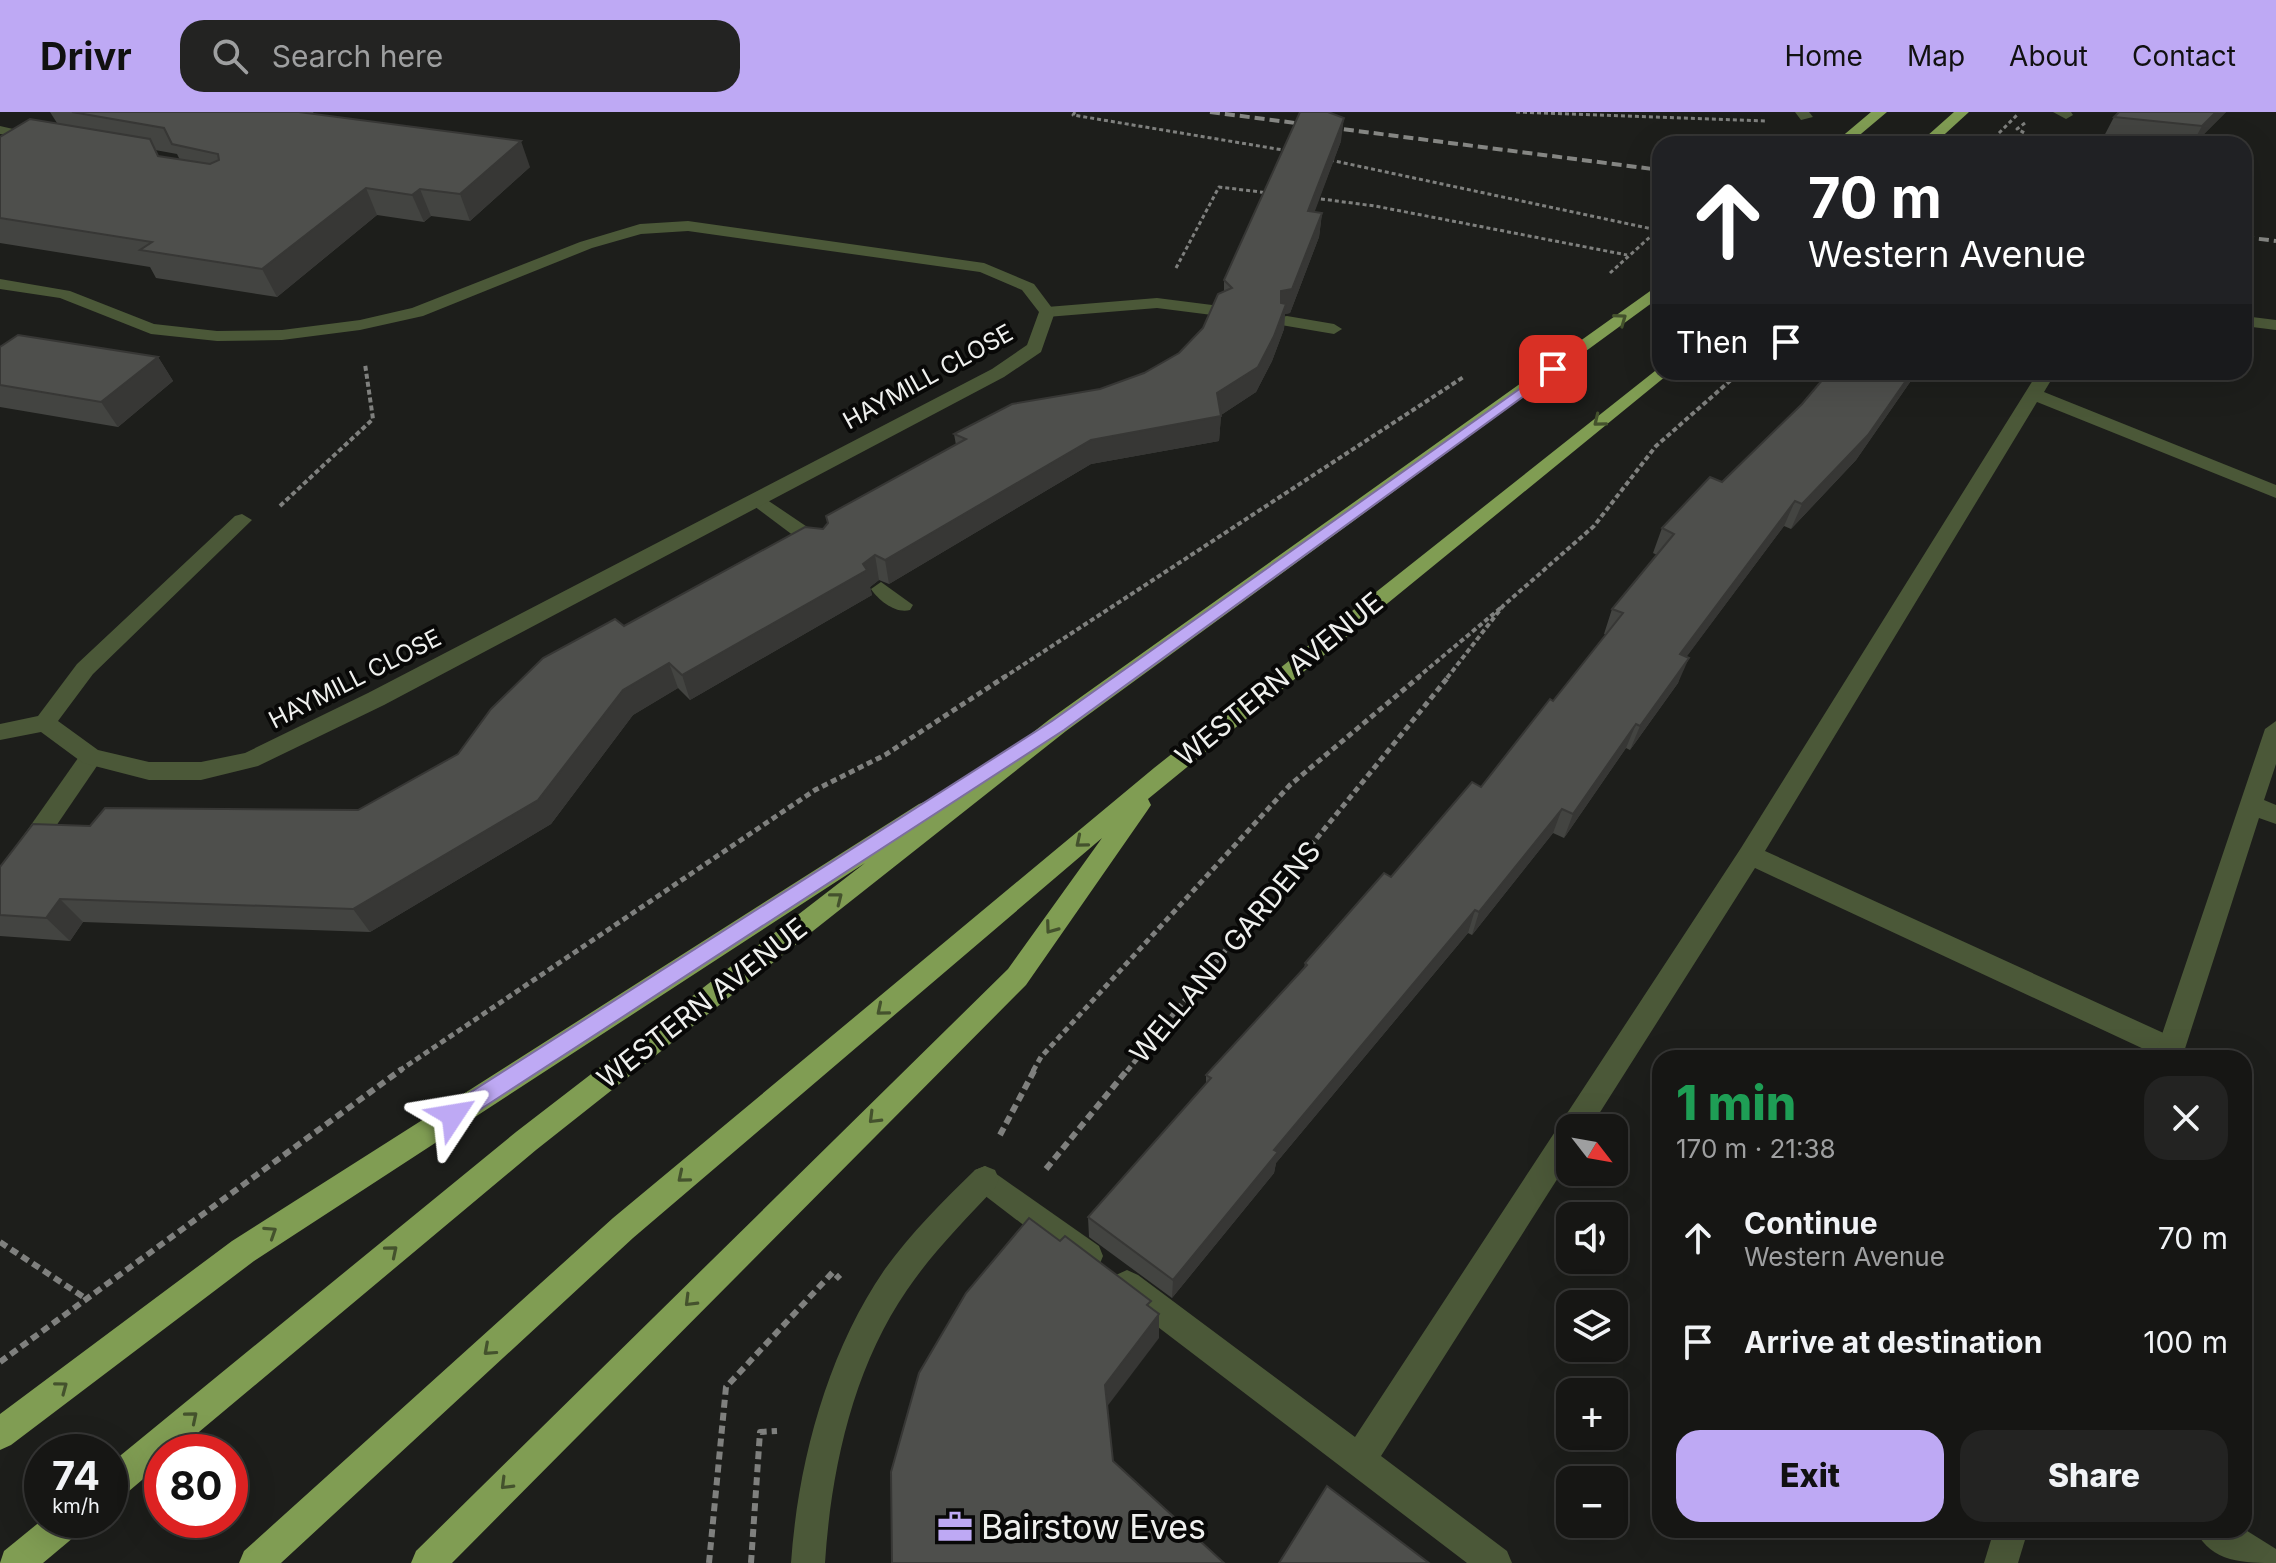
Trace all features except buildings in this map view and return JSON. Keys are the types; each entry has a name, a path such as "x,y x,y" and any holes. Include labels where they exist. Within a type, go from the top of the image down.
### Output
{"highway":[{"path":"1850,136 1880,112"},
{"path":"1934,136 1962,112"},
{"name":"WESTERN AVENUE","path":"128,1470 526,1141 1058,725 1652,295"},
{"name":"WESTERN AVENUE","path":"256,1563 623,1228 1162,774 1652,378"},
{"path":"0,1434 243,1251 1058,725"},
{"path":"428,1563 1017,977 1162,774"},
{"path":"16,1563 46,1538"}],"street":[{"path":"0,130 54,139"},
{"name":"HAYMILL CLOSE","path":"0,284 64,294 151,329 217,336 282,335 360,325 417,312 586,245 640,229 688,226 984,268 1028,287 1047,312 1035,348 998,373 362,706 250,760 201,771 149,771 91,757 45,723"},
{"path":"1047,312 1157,303 1220,311"},
{"path":"1287,321 1334,329"},
{"path":"2252,322 2276,325"},
{"path":"1583,1114 1750,855 2042,380"},
{"path":"2033,394 2276,492"},
{"path":"757,499 821,546"},
{"path":"0,732 45,723 85,669 242,520"},
{"path":"881,589 903,605"},
{"path":"2171,1050 2276,729"},
{"path":"0,888 91,757"},
{"path":"2251,804 2276,815"},
{"path":"1750,855 2162,1050"},
{"path":"1360,1459 1556,1156"},
{"path":"808,1563 809,1520 830,1427 875,1315 931,1235 985,1179 1495,1563"},
{"path":"2001,1563 2009,1538"},
{"path":"2226,1538 2268,1563"}],"path":[{"path":"1075,112 1073,115 1292,151"},
{"path":"1516,112 1768,121"},
{"path":"1995,136 2020,112"},
{"path":"2017,129 2025,133 2020,136"},
{"path":"1321,158 1652,228"},
{"path":"1157,303 1219,187 1281,194"},
{"path":"1312,198 1375,206 1628,255"},
{"path":"1608,275 1652,235"},
{"path":"242,520 279,507 373,419 360,325"},
{"path":"0,1362 401,1069 802,798 885,755 1470,373"},
{"name":"WELLAND GARDENS","path":"985,1179 1044,1172 1374,772 1503,606 1594,526 1656,446 1731,380"},
{"path":"985,1179 1002,1129 1041,1057 1290,785 1503,606"},
{"path":"0,1242 85,1298"},
{"path":"709,1563 726,1387 833,1272"}],"railway":[{"path":"1210,112 1652,169"},
{"path":"2252,238 2276,241"}],"place":[{"name":"Bairstow Eves","path":"955,1527"}],"route":[{"path":"453,1115 1058,725 1553,369"}]}
